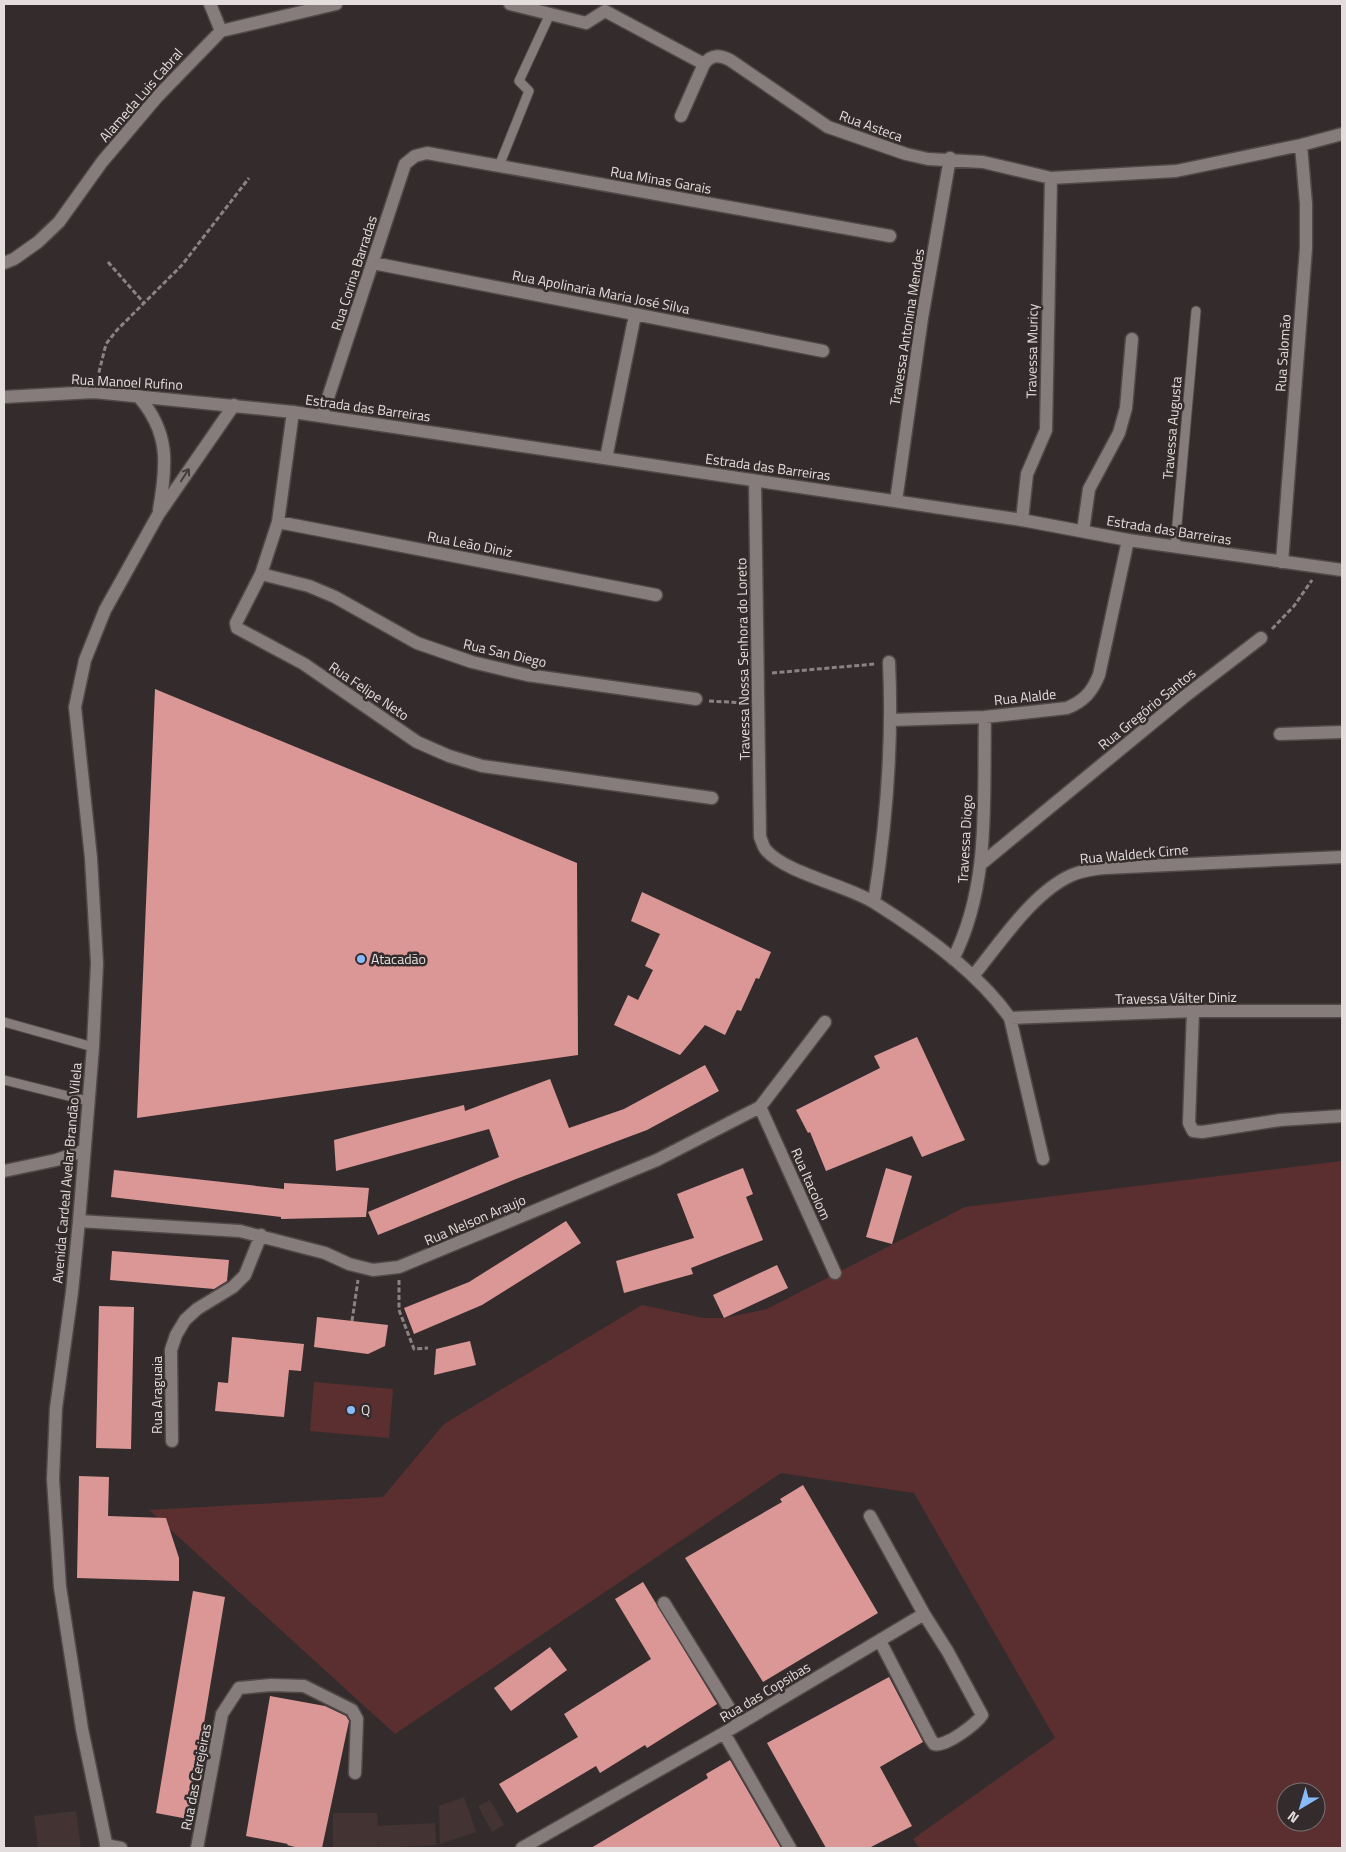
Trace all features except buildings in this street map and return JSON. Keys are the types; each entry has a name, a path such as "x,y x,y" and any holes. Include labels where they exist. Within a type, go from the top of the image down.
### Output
{"street":[{"path":"210,4 221,31 336,4"},
{"path":"510,4 586,23 605,12 704,64 681,116"},
{"name":"Alameda Luis Cabral","path":"4,263 14,259 38,242 59,222 102,162 157,97 221,31"},
{"name":"Rua Asteca","path":"704,64 710,58 722,56 772,87 828,127 906,154 928,159 950,158 983,162 1051,178 1176,171 1301,145 1342,134"},
{"name":"Rua Salomão","path":"1282,562 1306,248 1306,204 1301,145"},
{"name":"Rua Minas Garais","path":"427,153 890,236"},
{"name":"Rua Corina Barradas","path":"322,416 405,164 415,156 427,153"},
{"name":"Travessa Antonina Mendes","path":"896,501 922,318 950,158"},
{"name":"Travessa Muricy","path":"1022,520 1027,474 1046,430 1051,178"},
{"name":"Rua Apolinaria Maria José Silva","path":"373,263 823,351"},
{"path":"606,458 634,315"},
{"path":"1083,531 1089,489 1119,433 1124,417 1132,339"},
{"name":"Rua Manoel Rufino","path":"4,397 94,392 189,400"},
{"name":"Avenida Cardeal Avelar Brandão Vilela","path":"138,396 151,410 159,427 164,446 165,468 158,516"},
{"name":"Estrada das Barreiras","path":"189,400 322,416 1022,520 1128,540 1342,570"},
{"name":"Avenida Cardeal Avelar Brandão Vilela","path":"106,1847 82,1729 60,1587 53,1478 56,1408 72,1292 79,1221 83,1150 93,1047 97,963 95,922 75,707 78,687 93,635 105,610 158,516 234,405"},
{"name":"Rua Felipe Neto","path":"293,412 278,522 261,574 236,623 237,628 304,664 417,742 450,756 482,766 712,798"},
{"name":"Travessa Nossa Senhora do Loreto","path":"755,481 760,837 765,849 784,863 874,902"},
{"name":"Rua Leão Diniz","path":"278,522 656,595"},
{"name":"Rua Alalde","path":"891,720 985,717 1067,708 1078,703 1090,692 1099,675 1128,540"},
{"name":"Rua San Diego","path":"261,574 309,586 335,597 417,643 472,662 527,675 696,699"},
{"name":"Rua Gregório Santos","path":"981,864 1184,697 1261,638"},
{"path":"888,662 891,720 885,833 874,902 953,959 973,976 999,1002 1010,1018 1043,1159"},
{"name":"Travessa Diogo","path":"953,959 970,920 981,864 985,717"},
{"path":"1280,734 1342,732"},
{"name":"Rua Waldeck Cirne","path":"973,976 1051,886 1073,874 1095,869 1126,867 1342,857"},
{"path":"1193,1011 1189,1124 1193,1131 1202,1132 1280,1120 1342,1116"},
{"name":"Travessa Válter Diniz","path":"1010,1018 1193,1011 1342,1011"},
{"name":"Rua Nelson Araujo","path":"79,1221 219,1229 261,1235 325,1254 360,1267 373,1270 399,1267 657,1160 760,1108 825,1022"},
{"name":"Rua Itacolom","path":"760,1108 835,1273"},
{"path":"4,1171 56,1160 83,1150"},
{"name":"Rua Araguaia","path":"172,1442 171,1350 176,1335 185,1320 197,1309 233,1287 245,1275 261,1235"},
{"path":"870,1516 982,1714 974,1725 942,1745 934,1744 880,1641"},
{"path":"664,1603 739,1724"},
{"name":"Rua das Copsibas","path":"522,1848 724,1733 924,1614"},
{"name":"Rua das Cerejeiras","path":"198,1848 222,1714 239,1688 271,1685 304,1686 352,1710 357,1720 355,1773"},
{"path":"724,1733 790,1848"},
{"path":"106,1847 121,1848"}],"lane":[{"path":"499,166 529,91 519,80 550,14"},
{"name":"Travessa Augusta","path":"1175,547 1196,311"},
{"path":"4,1022 93,1047"},
{"path":"4,1080 88,1101"}],"path":[{"path":"94,392 106,344 182,265 249,178"},
{"path":"108,262 144,303"},
{"path":"1261,638 1294,606 1321,567"},
{"path":"758,675 888,662"},
{"path":"696,699 758,704"},
{"path":"352,1321 360,1267"},
{"path":"399,1267 399,1310 414,1349 428,1348"}],"shaded area":[{"path":"1342,1161 1342,1848 919,1848 913,1839 1055,1738 914,1493 781,1473 395,1734 149,1510 383,1497 444,1424 642,1305 703,1318 724,1318 767,1309 965,1207"},
{"name":"Q","path":"314,1382 393,1389 389,1438 310,1431"},
{"path":"464,1797 476,1832 440,1844 439,1806"},
{"path":"490,1800 504,1825 492,1832 478,1806"},
{"path":"76,1811 81,1848 38,1848 34,1816"},
{"path":"333,1813 377,1813 378,1826 435,1823 436,1845 379,1848 378,1841 378,1848 333,1848"}],"place":[{"name":"Atacadão","path":"361,959"},
{"name":"Q","path":"351,1410"}]}
